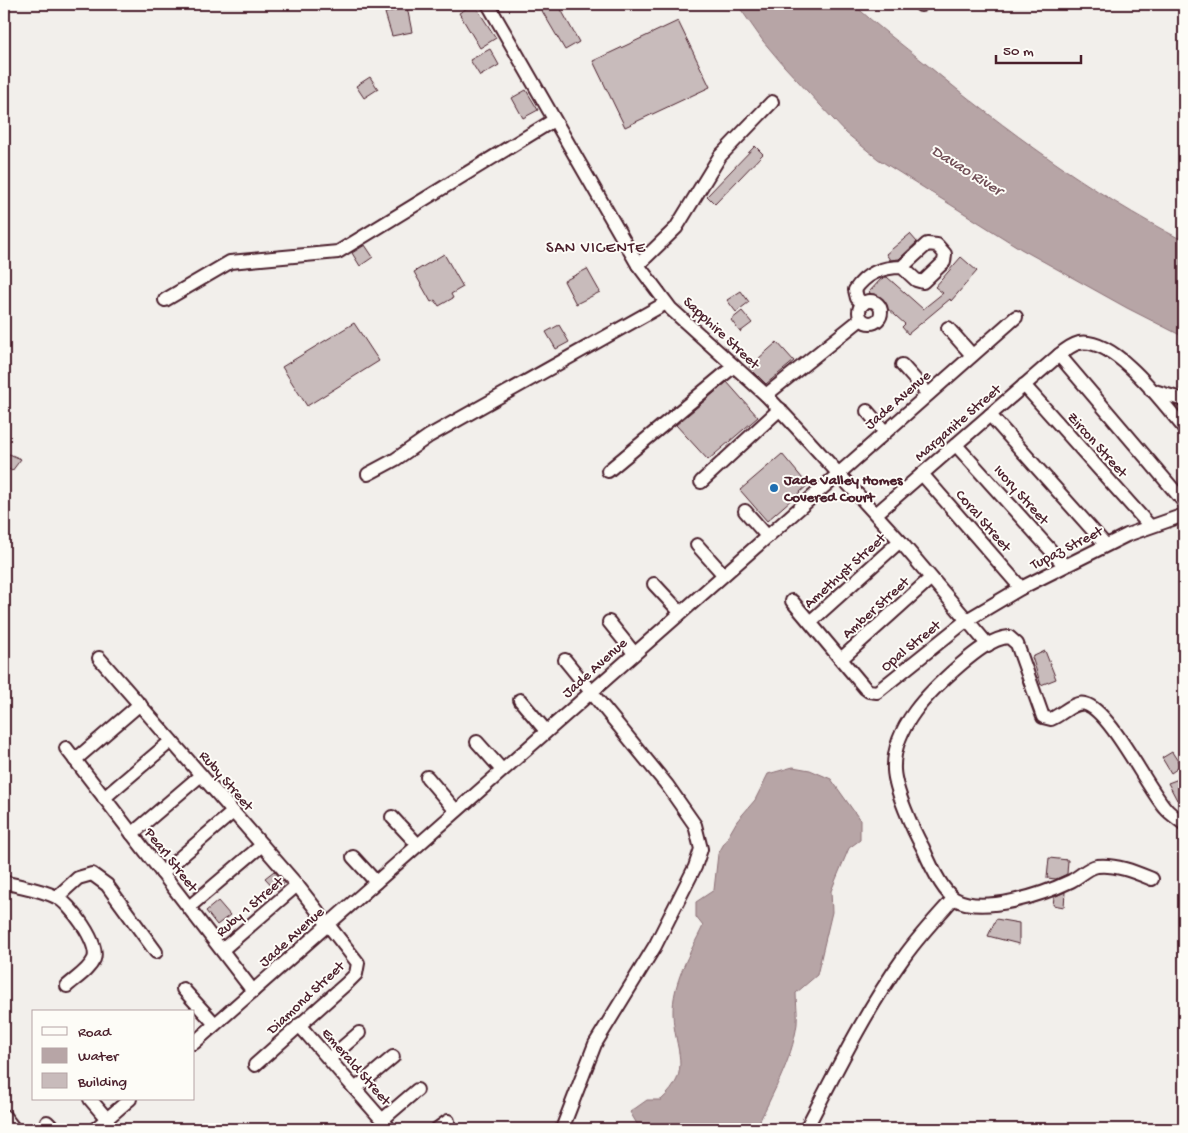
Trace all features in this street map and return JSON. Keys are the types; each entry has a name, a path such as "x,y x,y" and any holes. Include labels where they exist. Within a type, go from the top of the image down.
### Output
{"street":[{"name":"Sapphire Street","path":"488,4 638,265 666,303 780,409 900,541 988,645"},
{"path":"638,265 681,223 710,172 739,134 772,102"},
{"path":"165,300 230,262 338,252 554,120"},
{"path":"863,304 856,295 857,287 877,271 890,267 902,267"},
{"path":"874,302 881,311 876,322 868,323 861,319 859,312 863,304 874,302"},
{"path":"368,474 428,436 666,303"},
{"name":"Jade Avenue","path":"195,1042 837,473 1016,317"},
{"path":"766,395 861,319"},
{"path":"948,328 972,355"},
{"name":"Marganite Street","path":"876,514 1024,385 1073,345 1093,344 1110,352 1130,366 1184,428"},
{"path":"1059,355 1184,502"},
{"path":"902,365 928,394"},
{"path":"608,471 734,366"},
{"name":"Zircon Street","path":"1024,385 1149,525"},
{"path":"1152,390 1184,400"},
{"path":"701,482 780,409"},
{"path":"867,411 885,432"},
{"path":"990,415 1105,544"},
{"name":"Ivory Street","path":"956,445 1064,565"},
{"name":"Coral Street","path":"922,474 1021,588"},
{"path":"745,511 767,536"},
{"name":"Tupaz Street","path":"967,620 1021,588 1105,544 1149,525 1184,515"},
{"name":"Amethyst Street","path":"810,622 900,541"},
{"path":"697,545 723,574"},
{"name":"Amber Street","path":"841,659 932,578"},
{"path":"654,584 680,612"},
{"path":"792,601 841,659"},
{"name":"Opal Street","path":"841,659 865,688 873,692 882,690 967,620"},
{"path":"609,622 634,653"},
{"path":"1152,879 1121,868 1096,866 1060,886 1008,901 980,904 953,898 940,880 918,838 896,780 895,754 900,735 924,700 946,678 988,645 1002,638 1014,640 1043,717 1051,719 1079,703 1096,709 1109,724 1166,810 1184,824"},
{"name":"Ruby Street","path":"99,658 297,885 328,924"},
{"path":"562,1129 595,1044 655,946 695,867 701,849 695,825 667,784 565,660"},
{"path":"520,700 546,731"},
{"path":"75,760 140,704"},
{"path":"104,798 171,741"},
{"path":"477,742 502,770"},
{"name":"Pearl Street","path":"66,748 253,991"},
{"path":"132,834 201,775"},
{"path":"427,776 456,811"},
{"path":"162,873 233,812"},
{"path":"392,817 418,844"},
{"path":"189,908 262,845"},
{"path":"353,857 376,882"},
{"path":"57,897 78,878 92,874 107,885 156,952"},
{"path":"4,882 57,897 66,904 82,924 96,953 94,960 86,970 67,986"},
{"name":"Ruby 1 Street","path":"222,950 297,885"},
{"path":"806,1129 889,979 917,940 953,898"},
{"name":"Diamond Street","path":"254,1065 348,983 359,968 355,957 328,924"},
{"path":"183,990 214,1024"},
{"name":"Emerald Street","path":"299,1025 386,1125"},
{"path":"329,1059 359,1033"},
{"path":"355,1089 393,1057"},
{"path":"386,1125 417,1090"},
{"path":"91,1100 107,1119"},
{"path":"95,1129 129,1100"},
{"path":"4,1118 14,1129"},
{"path":"438,1129 448,1121"}],"water":[{"name":"Davao River","path":"737,4 853,4 956,89 1050,159 1116,202 1184,241 1184,337 1127,308 1021,249 878,159 846,133 784,66 763,41"},
{"path":"793,767 810,770 831,779 860,820 860,840 849,848 831,891 832,912 817,975 796,993 797,1024 791,1051 780,1078 756,1129 640,1129 630,1112 647,1100 661,1100 671,1089 680,1069 674,1027 673,1002 683,968 703,926 696,917 696,902 714,890 718,854 737,821 755,800 768,774"}],"building":[{"path":"474,4 496,38 480,48 459,13"},
{"path":"538,4 558,4 579,42 565,50"},
{"path":"407,7 412,32 392,36 385,13"},
{"path":"678,21 710,87 625,127 593,61"},
{"path":"490,49 499,65 480,76 470,60"},
{"path":"370,77 378,89 364,98 356,86"},
{"path":"526,90 538,110 523,118 512,98"},
{"path":"755,146 763,154 715,204 707,196"},
{"path":"910,234 917,242 899,259 890,260 886,254"},
{"path":"365,245 373,257 360,266 352,253"},
{"path":"444,254 463,287 451,294 453,298 439,306 435,300 431,302 414,272"},
{"path":"961,257 977,271 951,301 950,299 908,334 902,327 905,324 869,292 881,279 887,277 923,309 943,293 935,287"},
{"path":"587,269 600,292 576,304 564,281"},
{"path":"741,291 749,302 736,312 727,300"},
{"path":"742,311 752,323 740,332 731,320"},
{"path":"354,323 379,361 307,406 282,367"},
{"path":"559,325 569,342 556,349 546,332"},
{"path":"777,342 794,361 766,384 749,367"},
{"path":"727,382 758,417 708,460 676,425"},
{"path":"7,453 21,459 12,471 4,466 4,457"},
{"name":"Jade Valley Homes Covered Court","path":"782,454 808,485 767,521 740,490"},
{"path":"1045,651 1056,679 1041,685 1032,657"},
{"path":"1172,752 1181,766 1171,773 1162,758"},
{"path":"1184,777 1184,796 1177,800 1168,783"},
{"path":"1049,858 1068,860 1067,874 1056,879 1047,878"},
{"path":"274,871 285,883 276,890 265,878"},
{"path":"1065,892 1064,907 1053,905 1054,897"},
{"path":"218,901 230,915 217,925 206,911"},
{"path":"996,919 1019,923 1019,944 988,936"}],"place":[{"name":"Jade Valley Homes Covered Court","path":"774,488"}],"district":[{"name":"SAN VICENTE","path":"596,246"}]}
